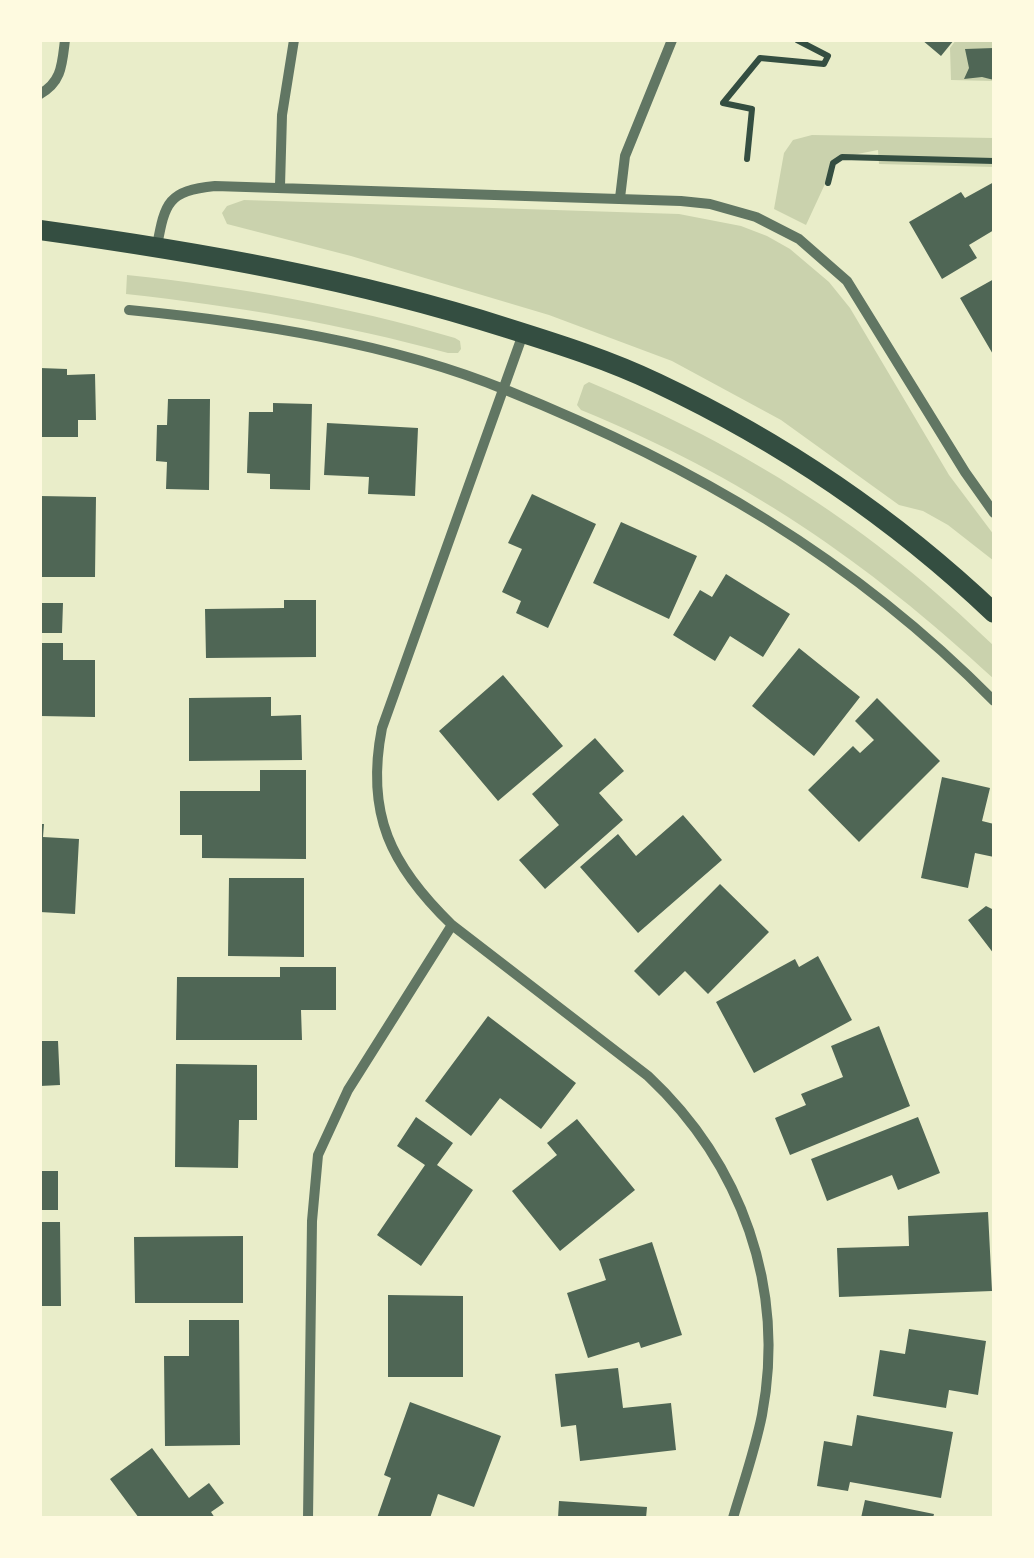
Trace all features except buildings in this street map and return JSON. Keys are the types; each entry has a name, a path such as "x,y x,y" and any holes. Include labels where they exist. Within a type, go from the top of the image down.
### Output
{"main road":[{"path":"40,230 158,246 354,284 610,362 787,452 915,545 994,613"}],"street":[{"path":"40,94 52,88 61,75 66,40"},
{"path":"280,186 282,116 294,40"},
{"path":"620,198 625,156 672,40"},
{"path":"158,246 167,204 184,191 215,186 620,198 682,201 736,210 778,227 824,259 847,281 994,513"},
{"path":"130,310 218,320 338,341 504,389 653,456 796,536 897,610 994,701"},
{"path":"524,333 399,674 377,752 378,801 389,844 413,884 452,924 648,1076 673,1100 715,1156 733,1188 760,1260 769,1335 761,1417 733,1518"},
{"path":"308,1518 312,1220 318,1155 341,1103 452,924"}],"path":[{"path":"747,159 752,109 722,103 760,58 824,64 828,56 797,40"},
{"path":"828,183 834,163 842,157 994,161"}],"green space":[{"path":"956,40 994,40 994,81 951,80 950,48"},
{"path":"812,135 994,138 994,167 879,164 878,150 837,158 806,225 774,209 784,153 793,140"},
{"path":"244,200 679,214 741,226 767,236 790,249 829,282 850,308 949,475 994,535 994,561 948,525 923,511 899,505 781,420 672,361 549,315 227,224 222,213 227,206"},
{"path":"127,275 333,307 455,338 461,349 448,353 288,317 126,294"},
{"path":"589,382 702,434 805,494 853,528 948,603 994,646 994,679 898,596 800,525 696,464 581,410 577,405 584,385"}]}
